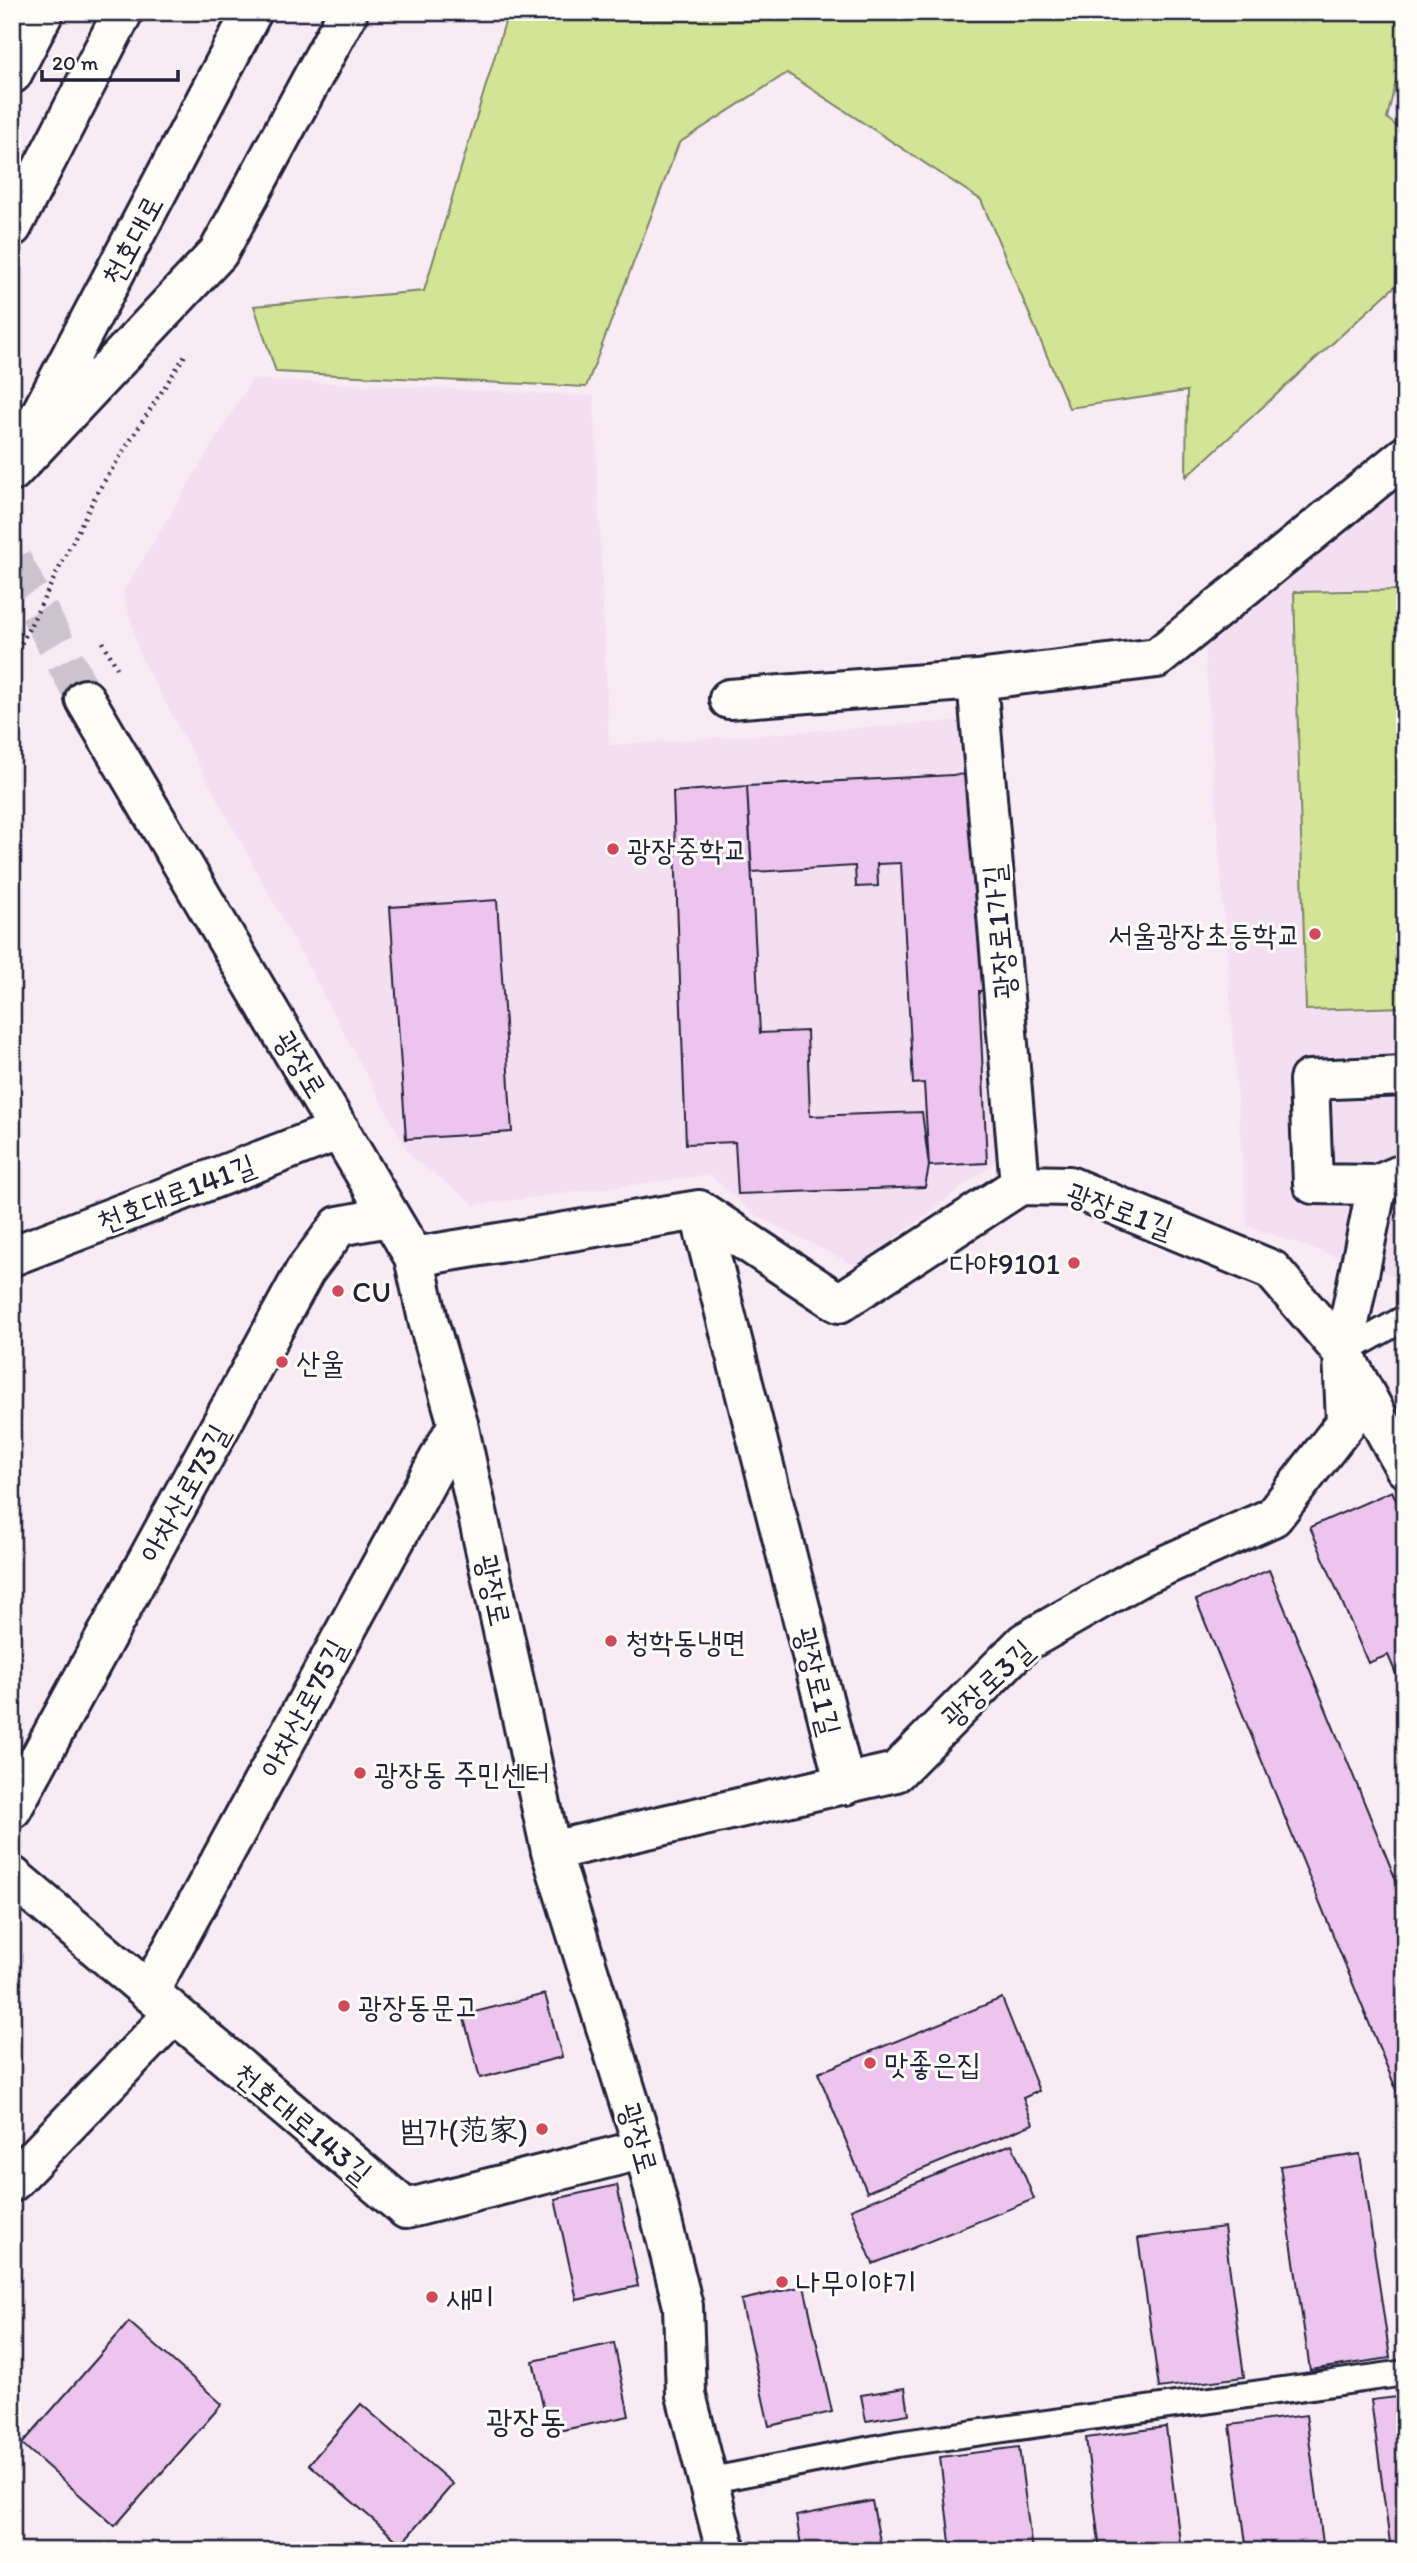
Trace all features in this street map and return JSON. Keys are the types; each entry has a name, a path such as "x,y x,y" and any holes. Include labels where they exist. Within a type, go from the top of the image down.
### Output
{"street":[{"path":"12,74 44,12"},
{"path":"12,228 123,12"},
{"name":"천호대로","path":"12,469 253,12"},
{"path":"12,469 218,253 348,12"},
{"path":"729,699 977,680 1157,658 1405,456"},
{"name":"광장로1가길","path":"977,680 1020,1185"},
{"name":"광장로","path":"85,699 414,1257 429,1324 458,1424 551,1851 644,2149 683,2306 686,2395 726,2551"},
{"path":"1391,1179 1313,1184 1309,1080 1405,1076"},
{"name":"천호대로141길","path":"12,1256 340,1130"},
{"name":"광장로3길","path":"551,1851 896,1772 1025,1642 1141,1577 1273,1517 1346,1423 1343,1353 1391,1179"},
{"path":"414,1257 699,1210 839,1303 1020,1185"},
{"name":"광장로1길","path":"1020,1185 1069,1186 1272,1270 1343,1353 1405,1468"},
{"name":"광장로1길","path":"699,1210 845,1785"},
{"name":"아차산로73길","path":"12,1809 305,1271 339,1226 388,1217"},
{"name":"아차산로75길","path":"12,2182 162,2003 458,1424"},
{"name":"천호대로143길","path":"12,1876 406,2210 644,2149"}],"lane":[{"path":"1343,1353 1405,1318"},
{"path":"707,2481 897,2444 1405,2374"}],"shaded area":[{"name":"광장중학교","path":"252,379 594,396 609,745 969,720 1002,1157 857,1267 755,1215 710,1175 475,1205 411,1157 140,656 123,592"},
{"name":"서울광장초등학교","path":"1405,479 1405,1280 1247,1226 1204,642"}],"green space":[{"path":"508,12 1405,12 1405,45 1387,118 1405,134 1405,277 1186,477 1187,391 1069,408 981,200 787,73 679,143 586,387 276,372 254,306 424,291"},
{"path":"1405,590 1405,1007 1306,1010 1294,592"}],"building":[{"path":"1398,515 1405,515 1405,587 1397,587"},
{"path":"971,774 980,955 989,954 991,990 979,991 987,1163 929,1166 924,1083 913,1084 901,863 877,864 878,886 856,887 855,866 752,872 747,786"},
{"path":"747,786 760,1033 807,1031 810,1116 922,1112 929,1166 925,1187 738,1194 735,1142 686,1144 673,792"},
{"path":"497,900 512,1132 406,1139 390,907"},
{"path":"1392,1491 1405,1520 1405,1695 1388,1655 1368,1663 1310,1527"},
{"path":"1269,1570 1405,1902 1405,2111 1196,1600"},
{"path":"545,1994 562,2057 480,2078 463,2015"},
{"path":"1002,1998 1039,2091 1023,2098 1033,2124 867,2192 818,2073"},
{"path":"1012,2144 1034,2199 873,2264 851,2209"},
{"path":"1360,2154 1390,2358 1310,2370 1280,2166"},
{"path":"617,2185 638,2286 577,2300 555,2199"},
{"path":"1224,2227 1244,2377 1159,2388 1138,2238"},
{"path":"804,2286 832,2412 769,2426 741,2300"},
{"path":"129,2322 222,2404 115,2526 22,2444"},
{"path":"614,2343 629,2416 549,2433 533,2361"},
{"path":"905,2388 909,2414 866,2421 861,2395"},
{"path":"1405,2396 1405,2551 1391,2551 1371,2400"},
{"path":"361,2404 453,2484 401,2544 309,2464"},
{"path":"1306,2415 1324,2551 1247,2551 1230,2425"},
{"path":"1166,2427 1181,2551 1100,2551 1086,2438"},
{"path":"1019,2447 1032,2551 951,2551 940,2457"},
{"path":"872,2501 882,2551 802,2551 796,2516"}],"tunnel":[{"path":"12,560 85,699"}],"place":[{"name":"광장중학교","path":"613,849"},
{"name":"서울광장초등학교","path":"1315,934"},
{"name":"다야9101","path":"1074,1263"},
{"name":"CU","path":"338,1291"},
{"name":"산울","path":"282,1362"},
{"name":"청학동냉면","path":"611,1641"},
{"name":"광장동 주민센터","path":"360,1773"},
{"name":"광장동문고","path":"344,2006"},
{"name":"맛좋은집","path":"870,2063"},
{"name":"범가(范家)","path":"542,2129"},
{"name":"나무이야기","path":"782,2282"},
{"name":"새미","path":"432,2297"}],"district":[{"name":"광장동","path":"526,2420"}]}
